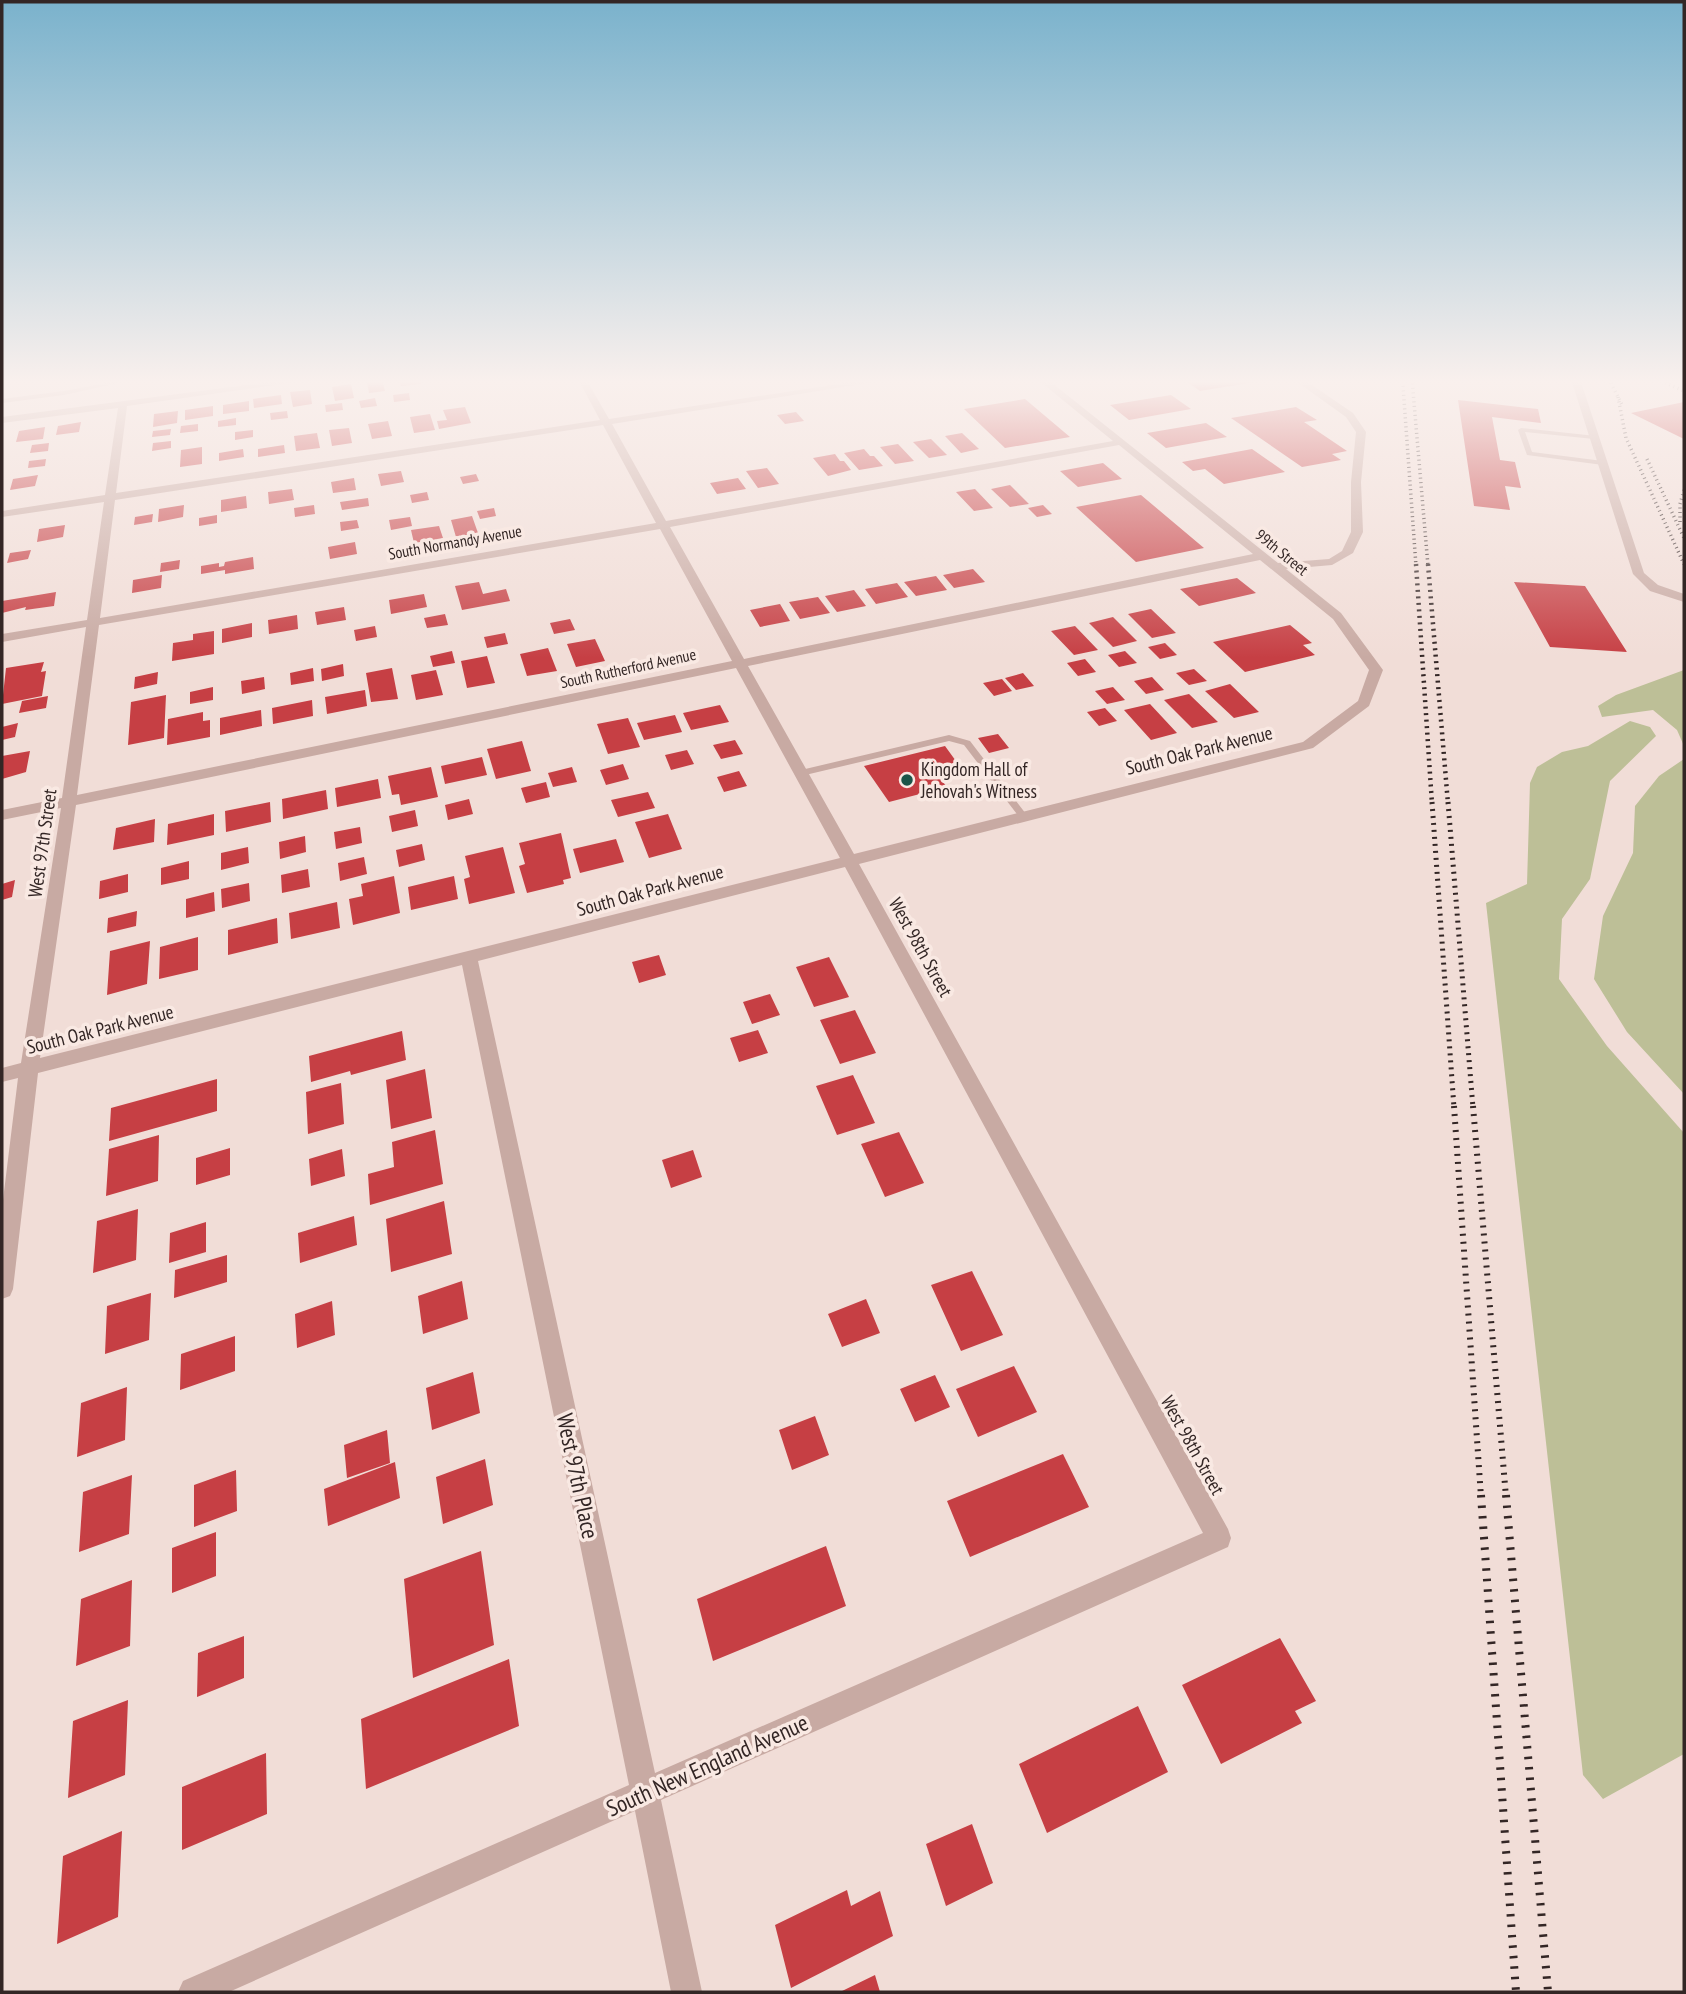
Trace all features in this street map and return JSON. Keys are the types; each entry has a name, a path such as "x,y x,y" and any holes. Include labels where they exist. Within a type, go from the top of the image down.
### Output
{"street":[{"name":"West 97th Street","path":"2,1289 29,1068 69,802 112,472"},
{"path":"2,514 278,472"},
{"name":"West 98th Street","path":"633,472 849,860 1219,1538"},
{"name":"South Normandy Avenue","path":"2,638 955,472"},
{"name":"99th Street","path":"1158,472 1337,616 1376,670 1364,702 1308,745"},
{"path":"1274,567 1332,562 1347,553 1357,532 1357,472"},
{"path":"1606,472 1639,574 1654,588 1680,597"},
{"name":"South Rutherford Avenue","path":"2,815 1262,556"},
{"name":"South Oak Park Avenue","path":"2,1075 1308,745"},
{"name":"West 97th Place","path":"469,959 687,1992"},
{"name":"South New England Avenue","path":"194,1992 1219,1538"}],"lane":[{"path":"801,773 958,738 967,743 1023,817"}],"green space":[{"path":"1684,670 1684,746 1677,730 1653,710 1602,717 1598,706 1616,695"},
{"path":"1630,721 1650,727 1656,736 1610,781 1590,879 1562,919 1559,979 1607,1046 1684,1133 1684,1754 1603,1799 1583,1775 1486,903 1527,884 1530,783 1537,767 1562,752 1588,746"},
{"path":"1684,759 1684,1094 1627,1032 1594,979 1603,916 1633,853 1635,806 1659,776"}],"building":[{"path":"401,472 404,482 381,486 378,474"},
{"path":"747,472 770,472 779,484 758,488"},
{"path":"825,472 843,472 828,476"},
{"path":"1061,472 1114,472 1122,479 1078,487"},
{"path":"1209,472 1285,472 1224,484"},
{"path":"1469,472 1517,472 1521,488 1505,486 1510,510 1474,506"},
{"path":"476,474 479,481 463,484 460,477"},
{"path":"38,475 35,486 10,490 13,479"},
{"path":"354,478 356,490 333,493 331,482"},
{"path":"738,478 746,489 717,494 710,483"},
{"path":"1010,485 1029,504 1010,507 991,489"},
{"path":"292,489 294,500 269,504 268,492"},
{"path":"975,489 993,508 974,511 956,492"},
{"path":"427,492 429,500 412,503 410,495"},
{"path":"1141,495 1204,548 1136,562 1076,507"},
{"path":"246,496 247,508 221,512 221,500"},
{"path":"368,498 369,506 342,510 340,502"},
{"path":"184,505 183,517 158,522 159,509"},
{"path":"314,505 315,514 295,517 294,508"},
{"path":"1043,505 1052,514 1037,517 1028,508"},
{"path":"494,508 496,516 480,519 477,511"},
{"path":"153,514 152,522 134,525 135,517"},
{"path":"217,515 217,523 199,526 199,518"},
{"path":"472,516 478,533 456,537 451,520"},
{"path":"410,517 412,526 391,530 389,520"},
{"path":"357,520 359,528 341,531 340,522"},
{"path":"65,525 63,537 37,542 39,529"},
{"path":"439,526 443,538 414,543 411,530"},
{"path":"355,542 357,554 330,559 328,547"},
{"path":"31,550 28,559 7,563 10,553"},
{"path":"253,557 254,569 225,574 225,570 201,574 201,566 219,563 219,567 224,566 225,562"},
{"path":"180,560 179,569 160,572 161,563"},
{"path":"973,569 985,582 954,588 943,575"},
{"path":"162,575 161,588 132,593 133,580"},
{"path":"936,576 947,590 916,596 904,582"},
{"path":"1237,578 1256,593 1199,606 1180,589"},
{"path":"479,582 483,594 506,589 510,601 462,610 455,586"},
{"path":"1514,582 1585,586 1627,652 1550,647"},
{"path":"897,583 908,597 876,604 865,589"},
{"path":"854,590 866,606 837,612 825,596"},
{"path":"56,592 54,606 25,610 26,607 2,613 2,601"},
{"path":"424,594 427,607 391,614 389,600"},
{"path":"818,597 830,613 800,619 789,602"},
{"path":"780,604 790,621 760,627 750,610"},
{"path":"344,607 346,620 317,625 315,612"},
{"path":"1151,609 1176,633 1152,638 1128,614"},
{"path":"445,614 448,625 427,628 424,618"},
{"path":"297,615 298,629 269,634 268,620"},
{"path":"1113,617 1137,641 1113,647 1089,623"},
{"path":"570,619 575,630 554,634 550,623"},
{"path":"252,623 252,637 222,643 222,629"},
{"path":"1290,625 1312,643 1303,645 1315,655 1245,672 1213,642"},
{"path":"375,626 377,637 356,641 354,630"},
{"path":"1075,626 1098,650 1074,655 1051,631"},
{"path":"214,631 214,654 172,661 173,643 193,640 193,634"},
{"path":"505,633 508,644 487,648 484,637"},
{"path":"595,639 605,661 576,667 567,644"},
{"path":"1165,643 1177,655 1160,659 1148,647"},
{"path":"548,648 557,671 527,676 520,654"},
{"path":"452,651 455,663 433,667 430,656"},
{"path":"1125,651 1137,663 1119,667 1108,655"},
{"path":"487,656 495,683 467,688 461,661"},
{"path":"1085,659 1096,672 1078,676 1067,663"},
{"path":"44,662 41,672 46,671 42,696 2,704 6,668"},
{"path":"343,664 344,676 322,681 321,669"},
{"path":"313,668 314,681 291,685 290,673"},
{"path":"392,668 398,699 371,702 366,673"},
{"path":"1194,669 1207,681 1189,685 1176,673"},
{"path":"436,670 443,695 416,700 411,675"},
{"path":"158,672 157,684 134,689 135,677"},
{"path":"1023,673 1034,686 1016,690 1005,678"},
{"path":"264,677 265,689 242,694 241,681"},
{"path":"1152,677 1164,690 1146,694 1134,681"},
{"path":"1002,679 1012,691 994,696 983,683"},
{"path":"1230,684 1259,712 1234,718 1205,691"},
{"path":"213,687 213,700 190,704 190,692"},
{"path":"1113,687 1125,700 1107,704 1095,691"},
{"path":"365,690 367,706 327,714 325,697"},
{"path":"1189,694 1218,722 1192,728 1164,700"},
{"path":"166,695 164,738 128,745 131,702"},
{"path":"48,696 46,708 19,713 22,701"},
{"path":"312,700 313,716 273,724 272,708"},
{"path":"1150,704 1177,733 1151,740 1124,710"},
{"path":"720,705 729,722 691,730 683,713"},
{"path":"1105,708 1117,721 1099,726 1087,712"},
{"path":"261,710 262,726 220,735 220,718"},
{"path":"203,712 203,721 210,720 210,737 167,745 168,719"},
{"path":"675,715 682,732 644,740 637,723"},
{"path":"628,718 640,747 608,754 597,724"},
{"path":"18,723 15,737 2,740 2,727"},
{"path":"998,734 1009,748 989,753 978,738"},
{"path":"735,740 743,754 721,759 713,745"},
{"path":"522,741 531,771 496,779 487,749"},
{"name":"Kingdom Hall of Jehovah's Witness","path":"945,746 961,768 937,774 947,787 889,802 864,766"},
{"path":"687,750 694,764 671,770 665,755"},
{"path":"30,751 26,772 2,779 2,756"},
{"path":"482,757 487,775 445,784 441,766"},
{"path":"623,764 629,779 606,785 600,770"},
{"path":"431,767 438,797 401,805 399,794 392,795 388,776"},
{"path":"572,767 577,782 553,787 548,773"},
{"path":"739,771 747,786 724,792 717,777"},
{"path":"378,779 381,798 337,807 335,788"},
{"path":"546,782 550,797 526,803 521,788"},
{"path":"326,790 328,809 283,819 282,799"},
{"path":"648,792 655,808 618,817 611,800"},
{"path":"469,799 473,814 448,820 445,805"},
{"path":"270,802 271,822 226,832 225,811"},
{"path":"415,810 418,826 392,832 389,816"},
{"path":"214,814 214,835 167,845 168,824"},
{"path":"668,814 682,849 649,858 635,822"},
{"path":"155,819 154,842 113,850 116,828"},
{"path":"360,827 362,843 336,849 334,832"},
{"path":"561,833 571,878 563,880 564,884 527,893 519,866 525,864 519,843"},
{"path":"305,836 306,852 280,859 279,842"},
{"path":"616,839 624,862 580,873 573,849"},
{"path":"422,844 425,860 399,867 396,850"},
{"path":"248,847 249,863 221,870 221,853"},
{"path":"503,847 515,893 469,904 464,879 470,877 465,856"},
{"path":"364,857 367,874 340,881 338,863"},
{"path":"189,861 189,879 161,885 161,868"},
{"path":"308,869 310,887 282,893 281,875"},
{"path":"128,874 128,892 99,899 100,881"},
{"path":"394,876 400,913 353,925 349,899 363,896 361,884"},
{"path":"454,876 458,899 411,910 408,887"},
{"path":"15,880 12,897 2,900 2,884"},
{"path":"249,883 250,901 222,908 221,889"},
{"path":"214,892 215,911 186,918 186,899"},
{"path":"337,902 340,928 291,939 289,913"},
{"path":"137,911 136,926 107,933 108,918"},
{"path":"277,918 278,943 228,955 228,930"},
{"path":"198,937 198,970 159,979 160,947"},
{"path":"150,941 147,984 107,995 110,951"},
{"path":"659,955 666,975 639,983 632,962"},
{"path":"829,957 849,997 814,1007 796,967"},
{"path":"770,994 780,1015 752,1024 743,1002"},
{"path":"855,1010 876,1053 840,1064 820,1020"},
{"path":"758,1030 768,1053 739,1062 730,1038"},
{"path":"402,1031 406,1060 351,1075 350,1071 311,1082 309,1056"},
{"path":"425,1069 432,1118 391,1129 386,1080"},
{"path":"853,1075 875,1123 837,1135 816,1086"},
{"path":"217,1079 217,1111 109,1141 111,1108"},
{"path":"341,1083 344,1124 308,1134 306,1092"},
{"path":"435,1130 443,1184 370,1205 368,1174 394,1167 392,1142"},
{"path":"899,1132 924,1183 885,1197 861,1144"},
{"path":"159,1135 158,1181 106,1196 109,1149"},
{"path":"230,1148 230,1175 196,1185 196,1158"},
{"path":"342,1149 345,1176 311,1186 309,1159"},
{"path":"693,1150 702,1177 671,1188 662,1160"},
{"path":"444,1201 452,1254 391,1272 386,1219"},
{"path":"138,1209 136,1260 93,1273 97,1221"},
{"path":"354,1216 357,1245 300,1263 298,1233"},
{"path":"206,1222 206,1252 169,1263 170,1233"},
{"path":"227,1255 227,1282 174,1298 175,1270"},
{"path":"972,1271 1003,1335 961,1351 931,1285"},
{"path":"462,1281 468,1319 423,1334 418,1296"},
{"path":"151,1293 149,1340 105,1354 107,1306"},
{"path":"866,1299 880,1333 842,1347 828,1314"},
{"path":"332,1301 335,1335 297,1348 295,1314"},
{"path":"235,1336 235,1371 180,1390 181,1354"},
{"path":"1014,1366 1037,1412 978,1437 956,1389"},
{"path":"473,1372 480,1413 432,1430 426,1388"},
{"path":"935,1375 950,1407 915,1422 900,1389"},
{"path":"127,1387 125,1440 77,1457 81,1403"},
{"path":"815,1416 829,1455 792,1470 779,1430"},
{"path":"387,1430 390,1463 347,1478 344,1445"},
{"path":"1063,1454 1089,1507 970,1557 947,1501"},
{"path":"485,1459 493,1505 443,1524 436,1477"},
{"path":"395,1462 400,1498 328,1526 324,1489"},
{"path":"236,1470 237,1511 194,1527 194,1485"},
{"path":"132,1475 129,1534 79,1552 83,1492"},
{"path":"216,1532 216,1576 172,1593 172,1548"},
{"path":"826,1546 846,1606 713,1661 697,1599"},
{"path":"481,1551 494,1645 413,1678 404,1579"},
{"path":"132,1580 130,1646 76,1666 81,1599"},
{"path":"244,1636 244,1678 197,1697 198,1653"},
{"path":"1280,1638 1316,1701 1295,1711 1302,1723 1221,1764 1182,1685"},
{"path":"509,1659 519,1726 366,1789 361,1719"},
{"path":"128,1700 125,1775 68,1798 73,1721"},
{"path":"1138,1706 1168,1772 1047,1833 1019,1764"},
{"path":"266,1753 267,1814 182,1850 182,1787"},
{"path":"972,1824 993,1883 946,1906 926,1844"},
{"path":"122,1831 118,1917 57,1944 63,1856"},
{"path":"847,1890 851,1906 880,1891 893,1936 791,1988 775,1925"},
{"path":"875,1975 880,1992 840,1992"}],"railway":[{"path":"1409,472 1416,566"},
{"path":"1420,472 1428,566"},
{"path":"1642,472 1684,564"},
{"path":"1653,472 1684,538"},
{"path":"1680,522 1680,504 1684,490"},
{"path":"1416,564 1432,804"},
{"path":"1428,564 1448,804"},
{"path":"1432,802 1454,1108"},
{"path":"1448,802 1473,1108"},
{"path":"1454,1106 1481,1497"},
{"path":"1473,1106 1506,1497"},
{"path":"1481,1495 1516,1992"},
{"path":"1506,1495 1548,1992"}],"place":[{"name":"Kingdom Hall of Jehovah's Witness","path":"907,780"}]}
